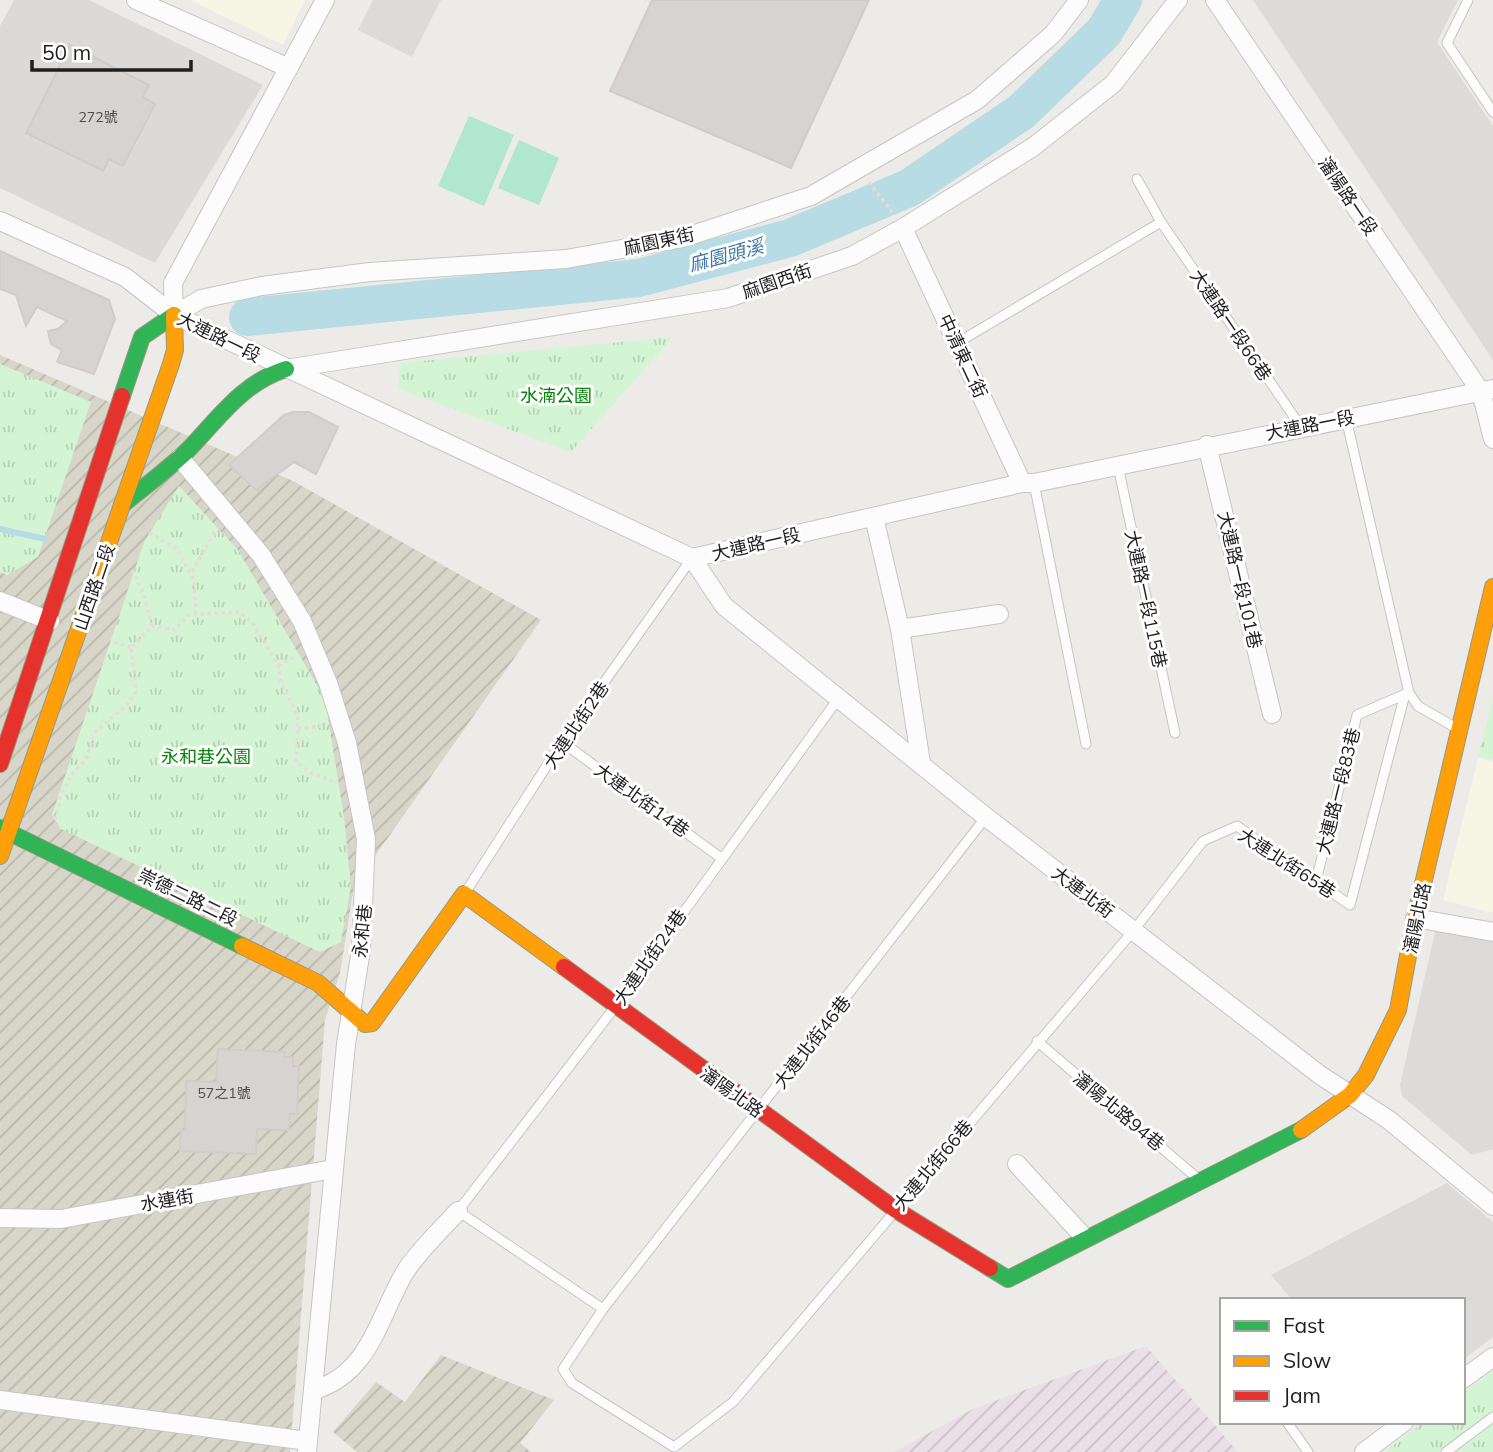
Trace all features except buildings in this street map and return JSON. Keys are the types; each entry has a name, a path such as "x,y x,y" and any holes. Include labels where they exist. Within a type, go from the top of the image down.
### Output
{"street":[{"path":"136,0 289,68"},
{"name":"山西路二段","path":"0,856 5,830 175,350 173,284 325,0"},
{"name":"麻園東街","path":"174,315 201,299 262,286 370,272 566,259 683,238 811,196 977,100 1054,34 1079,0"},
{"name":"麻園西街","path":"286,369 728,298 852,256 903,228 1033,147 1113,84 1178,0"},
{"name":"瀋陽路一段","path":"1216,0 1487,390"},
{"name":"大連路一段","path":"0,221 125,277 174,315 692,558 1028,483 1487,390"},
{"name":"中清東二街","path":"903,228 957,343 1028,483"},
{"name":"山西路二段","path":"0,764 50,621 142,337 174,315"},
{"path":"122,505 180,458 235,399 275,371 286,369"},
{"path":"1487,390 1493,439"},
{"name":"大連路一段101巷","path":"1208,445 1272,714"},
{"name":"永和巷","path":"180,458 261,555 302,621 332,695 347,743 366,839 366,894 346,1044 307,1446"},
{"path":"874,517 900,629 921,763"},
{"name":"大連北街","path":"692,558 724,606 838,699 1320,1076 1389,1120 1493,1206"},
{"name":"瀋陽北路","path":"464,894 896,1210 1008,1279 1084,1237 1314,1124 1350,1095 1374,1064 1398,1010 1415,918 1493,587"},
{"path":"0,601 50,621"},
{"path":"900,629 999,614"},
{"name":"崇德二路二段","path":"5,830 318,983 352,1013"},
{"path":"352,1013 365,1024 372,1023 464,894"},
{"path":"1415,918 1493,932"},
{"path":"1017,1164 1084,1237"},
{"name":"水連街","path":"0,1218 61,1219 333,1169"},
{"path":"314,1390 332,1385 368,1351 406,1270 458,1211"},
{"path":"1465,1378 1493,1357"},
{"path":"0,1400 307,1446"},
{"path":"1364,1452 1401,1424"}],"lane":[{"path":"1468,0 1447,43 1493,112"},
{"name":"大連路一段66巷","path":"1137,179 1161,222 1301,427"},
{"path":"957,343 1161,222"},
{"path":"1346,418 1407,694 1418,706 1461,731"},
{"name":"大連路一段115巷","path":"1118,466 1175,733"},
{"name":"中清東二街","path":"1028,483 1086,744"},
{"name":"大連北街2巷","path":"464,894 562,742 692,558"},
{"name":"大連北街65巷","path":"1134,930 1203,841 1237,826 1350,905 1407,694"},
{"name":"大連路一段83巷","path":"1316,881 1357,715 1407,694"},
{"name":"大連北街24巷","path":"458,1211 615,1007 838,699"},
{"name":"大連北街14巷","path":"562,742 721,858"},
{"name":"大連北街46巷","path":"562,1369 603,1309 986,817"},
{"name":"大連北街66巷","path":"562,1369 572,1383 674,1447 733,1402 1134,930"},
{"name":"瀋陽北路94巷","path":"1037,1041 1201,1181"},
{"path":"458,1211 603,1309"},
{"path":"1446,1452 1493,1417"},
{"path":"1288,1424 1308,1452"}],"path":[{"path":"860,170 903,228"},
{"path":"196,614 193,570 215,532"},
{"path":"149,533 176,548 194,580"},
{"path":"132,570 143,593 152,626"},
{"path":"152,626 175,630 188,615 239,612 252,622 278,666 281,682 298,716 296,762 311,773 335,782"},
{"path":"131,647 152,626"},
{"path":"114,642 131,647"},
{"path":"55,820 61,795 73,773 86,760 94,733 126,706 136,692 131,647"},
{"path":"278,666 295,657"},
{"path":"298,729 323,726"}],"shaded area":[{"path":"14,0 89,0 263,85 155,263 0,188 0,26"},
{"path":"190,0 305,0 283,45"},
{"path":"373,0 441,0 412,57 358,30"},
{"path":"1253,0 1458,0 1437,42 1493,126 1493,360"},
{"path":"0,355 293,481 541,620 354,886 340,973 325,1020 290,1452 0,1452"},
{"path":"1478,758 1493,762 1493,913 1443,900"},
{"path":"1436,928 1493,939 1493,1149 1472,1155 1402,1096 1400,1085"},
{"path":"1447,1183 1493,1222 1493,1337 1465,1358 1465,1298 1290,1298 1271,1275"},
{"path":"1146,1346 1238,1452 894,1452 973,1409"},
{"path":"441,1355 554,1400 520,1443 531,1452 357,1452 333,1432 376,1382 405,1402"}],"green space":[{"path":"469,116 514,135 484,206 438,186"},
{"path":"519,140 559,158 539,205 498,188"},
{"name":"水湳公園","path":"673,337 571,452 398,389 400,363"},
{"path":"0,364 91,402 38,557 7,575 0,572"},
{"name":"永和巷公園","path":"179,486 238,550 325,699 344,817 351,886 341,942 320,952 61,829 52,815 144,542"},
{"path":"1493,699 1493,759 1478,756"},
{"path":"1493,1371 1493,1452 1384,1452 1421,1424 1465,1424 1465,1392"}],"waterway":[{"name":"麻園頭溪","path":"248,317 639,278 790,238 909,188 1021,112 1104,32 1123,0"},
{"path":"0,529 45,539"}],"traffic: fast":[{"path":"122,396 142,337 174,315"},
{"path":"122,505 188,450 244,392 270,375 286,369"},
{"path":"0,828 242,946"},
{"path":"990,1268 1008,1279 1301,1130"}],"traffic: slow":[{"path":"0,856 171,364 175,350 174,315"},
{"path":"1301,1130 1350,1095 1366,1075 1398,1010 1415,918 1493,587"},
{"path":"242,946 318,983 365,1024 372,1023 464,894 564,967"}],"traffic: jam":[{"path":"0,764 122,396"},
{"path":"564,967 896,1210 990,1268"}]}
